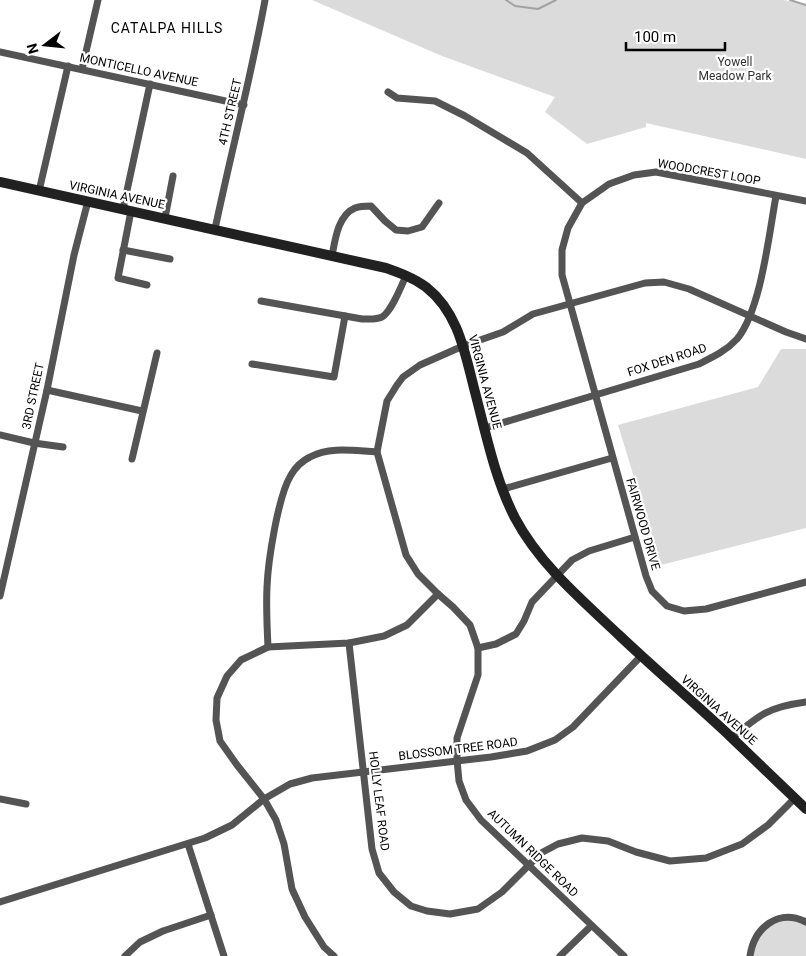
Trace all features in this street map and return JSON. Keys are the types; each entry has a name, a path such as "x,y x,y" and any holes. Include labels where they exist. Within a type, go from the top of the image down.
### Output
{"street":[{"path":"82,69 98,0"},
{"name":"4TH STREET","path":"215,229 229,162 244,106 265,0"},
{"name":"MONTICELLO AVENUE","path":"0,52 244,106"},
{"path":"39,191 68,66"},
{"path":"147,285 118,278 127,210 150,84"},
{"path":"388,92 397,98 435,101 465,116 527,153 582,204"},
{"name":"WOODCREST LOOP","path":"570,304 562,275 562,250 568,228 582,204 609,184 634,175 656,172 806,201"},
{"path":"165,218 173,176"},
{"name":"VIRGINIA AVENUE","path":"0,182 386,268 426,287 444,306 459,332 484,428 503,490 525,534 557,576 806,809"},
{"name":"FOX DEN ROAD","path":"484,428 699,364 721,354 736,340 750,316 756,296 776,196"},
{"name":"3RD STREET","path":"0,596 47,390 74,255 88,201"},
{"path":"332,256 338,227 348,212 356,207 371,206 396,230 408,231 422,227 439,203"},
{"path":"123,250 170,258"},
{"path":"262,301 345,316 374,319 383,317 391,307 406,276"},
{"path":"570,304 645,283 664,282 689,289 806,339"},
{"name":"AUTUMN RIDGE ROAD","path":"570,304 533,314 503,332 463,346 411,370 397,385 387,401 377,452 406,555 418,574 470,625 478,648 478,675 457,738 459,781 466,800 481,820 624,956"},
{"name":"FAIRWOOD DRIVE","path":"570,304 634,537 652,591 667,606 684,611 706,609 806,582"},
{"path":"252,364 334,377 345,316"},
{"path":"132,459 157,353"},
{"path":"47,390 142,411"},
{"path":"0,435 63,447"},
{"path":"268,648 267,586 271,552 284,491 291,475 309,458 324,452 377,452"},
{"path":"503,490 612,458"},
{"path":"478,648 496,644 516,634 532,602 572,560 589,551 634,537"},
{"path":"334,956 324,947 304,917 292,889 276,820 264,799 220,740 216,720 217,698 227,676 241,660 268,648 349,643 384,636 407,625 438,594"},
{"name":"HOLLY LEAF ROAD","path":"349,643 372,849 379,873 394,892 411,906 427,911 450,914 478,909 502,892 541,853 558,844 582,838 608,841 636,852 670,860 706,858 742,844 768,824 795,798"},
{"name":"BLOSSOM TREE ROAD","path":"0,902 205,838 232,825 264,799 290,784 312,778 457,760 491,758 527,751 555,740 573,727 641,656"},
{"path":"732,738 755,718 770,709 806,702"},
{"path":"0,799 26,804"},
{"path":"188,844 224,956"},
{"path":"125,956 140,942 163,930 211,915"},
{"path":"750,956 757,934 768,923 781,918 800,919 806,922"},
{"path":"560,956 591,926"}],"green space":[{"name":"Yowell Meadow Park","path":"312,0 783,0 806,4 806,159 646,123 646,127 587,144 545,112 555,97 442,56"},
{"path":"781,349 806,349 806,528 661,565 618,425 758,387"},
{"path":"787,919 806,922 806,956 751,956 758,934 771,923"}],"waterway":[{"path":"506,0 515,6 538,9 556,0"},
{"path":"790,0 806,5"}],"district":[{"name":"CATALPA HILLS","path":"167,28"}]}
